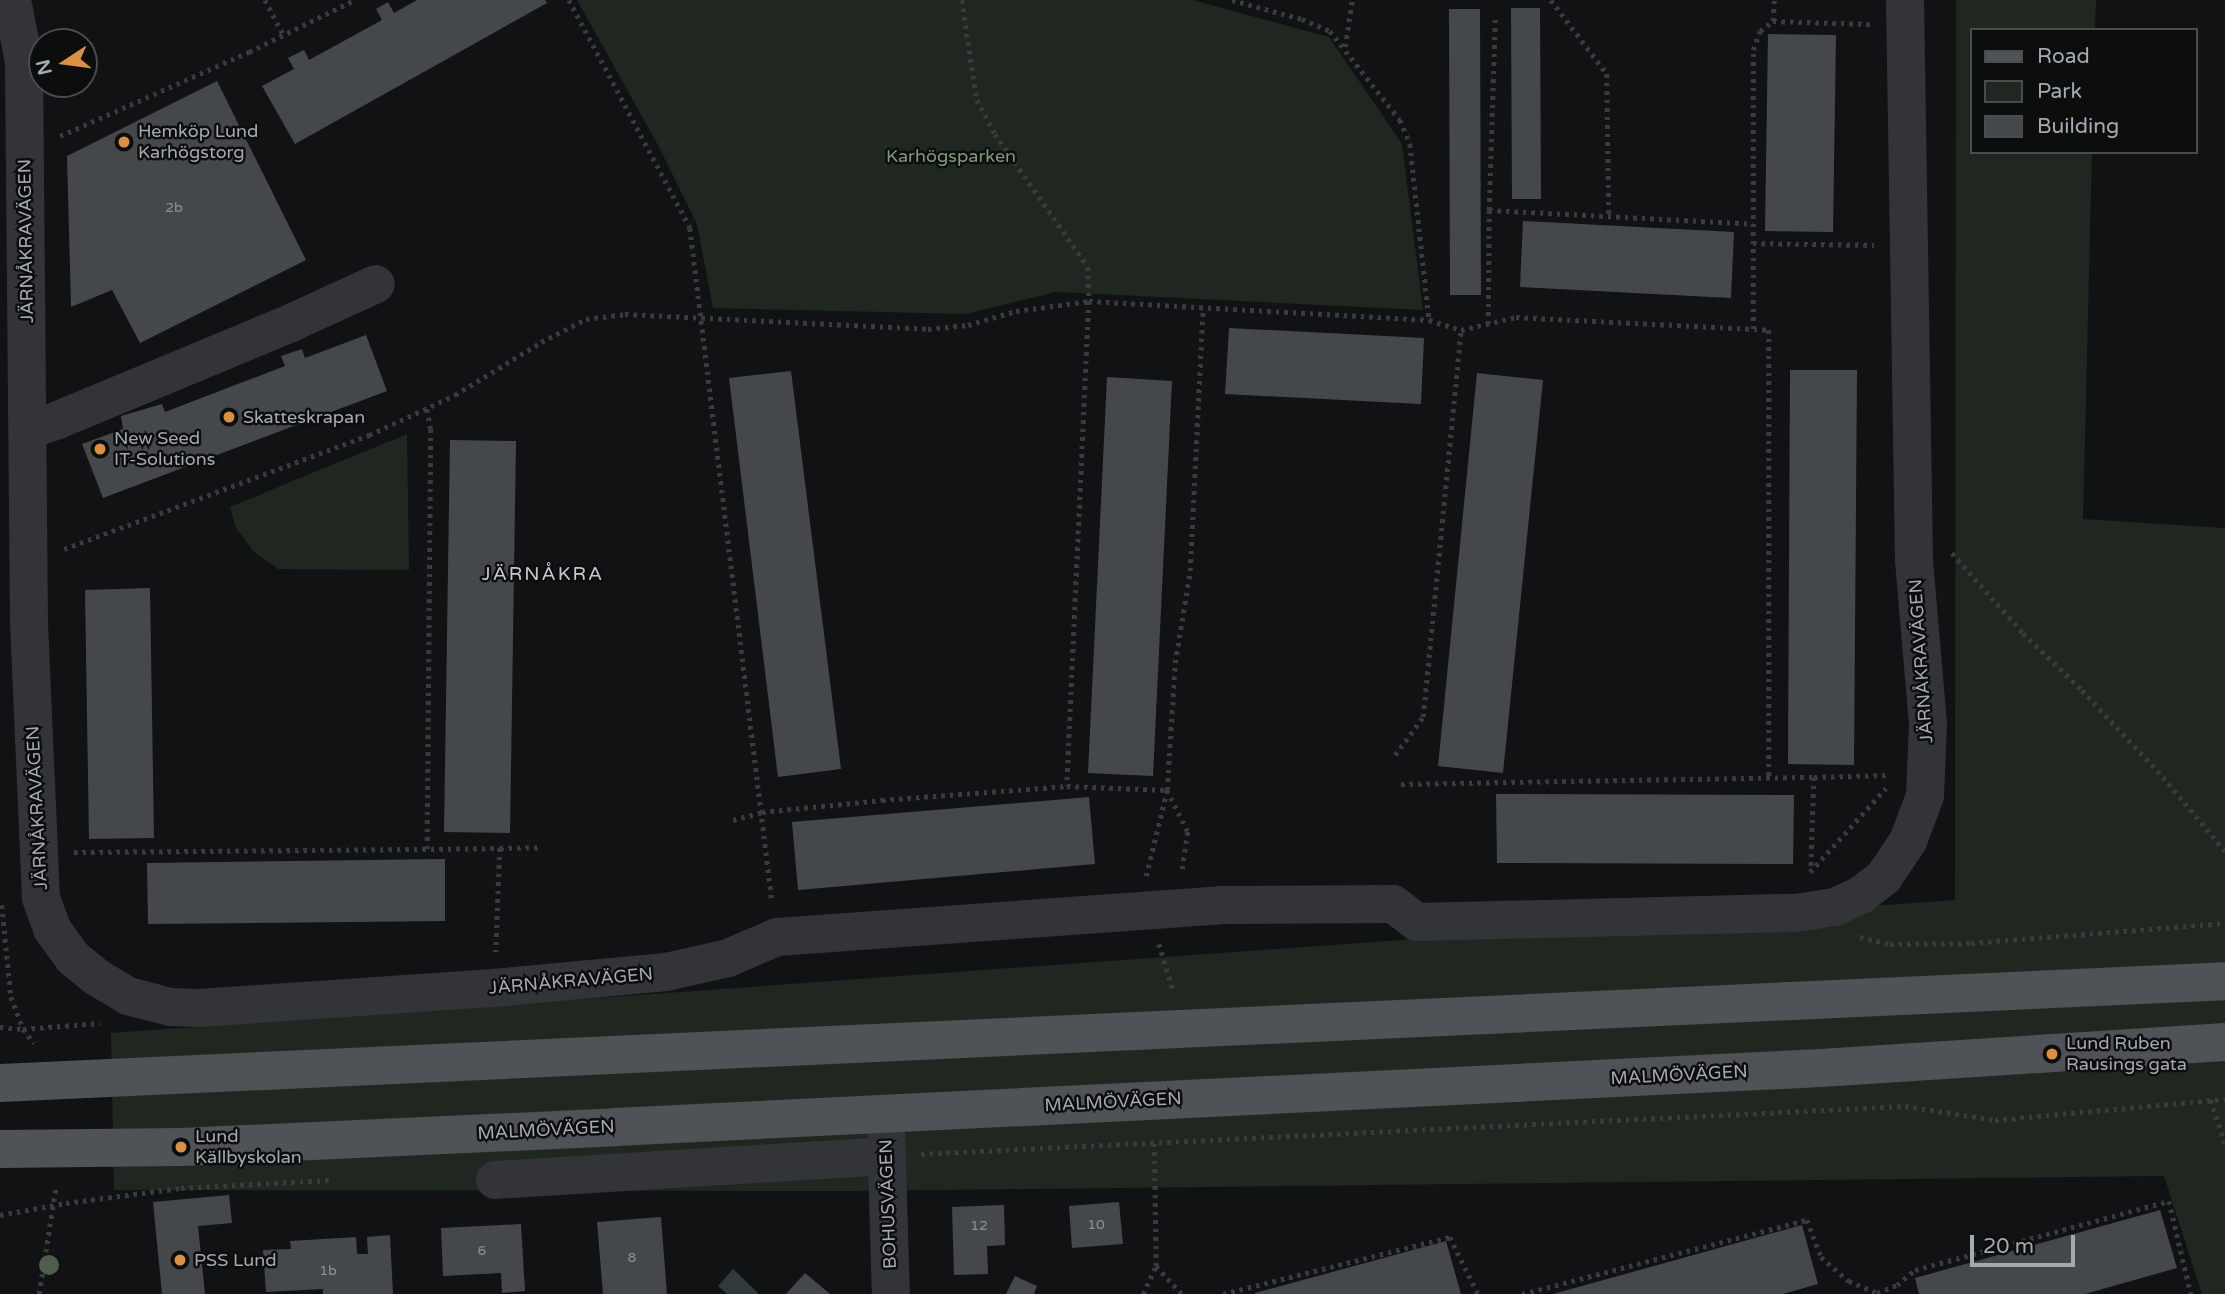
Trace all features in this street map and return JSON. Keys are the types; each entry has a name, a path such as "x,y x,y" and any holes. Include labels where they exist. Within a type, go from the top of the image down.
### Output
{"main road":[{"path":"0,1083 2225,981"},
{"name":"MALMÖVÄGEN","path":"0,1149 194,1146 885,1114 1821,1068 2225,1042"}],"street":[{"name":"JÄRNÅKRAVÄGEN","path":"12,0 12,64 27,429 29,623 41,898 52,929 73,958 98,978 128,996 170,1007 200,1008 495,988 666,972 727,958 777,937 1221,905 1393,904 1417,922 1797,914 1835,906 1861,895 1884,877 1908,841 1926,796 1928,724 1913,518 1890,6"},
{"path":"27,429 58,420 232,348 376,284"},
{"name":"BOHUSVÄGEN","path":"885,1114 891,1294"},
{"path":"495,1180 887,1156"}],"path":[{"path":"265,0 284,35"},
{"path":"55,138 284,35 354,0"},
{"path":"569,0 690,228 777,937"},
{"path":"962,0 977,100 995,134 1088,267 1089,301 1067,786"},
{"path":"1232,0 1302,19 1330,31 1400,120 1410,144 1429,320"},
{"path":"1345,48 1352,0"},
{"path":"1551,0 1607,74 1609,216"},
{"path":"1773,21 1774,0"},
{"path":"1753,329 1753,50 1760,31 1773,21 1875,24 1890,6"},
{"path":"1488,324 1494,16"},
{"path":"1489,210 1753,224"},
{"path":"1874,258 1875,232"},
{"path":"1753,243 1875,246"},
{"path":"63,563 63,550 369,435 427,409 586,319 625,314 702,316 928,329 968,325 1016,311 1089,301 1429,320 1461,330 1516,317 1769,330 1769,777"},
{"path":"1137,911 1167,790 1175,663 1190,571 1203,309"},
{"path":"1395,755 1423,717 1461,330"},
{"path":"427,409 431,429 427,849"},
{"path":"1913,518 1955,555 2023,633 2091,699 2225,851"},
{"path":"1401,784 1898,775 1805,880"},
{"path":"1811,871 1814,777"},
{"path":"733,820 762,812 1067,786 1167,790"},
{"path":"1167,790 1188,832"},
{"path":"495,988 500,848"},
{"path":"66,852 539,848"},
{"path":"1,900 11,997 23,1029"},
{"path":"1835,906 1859,937 1890,944 1971,943 2225,923"},
{"path":"0,1027 23,1029 108,1022 122,1013 128,996"},
{"path":"887,1156 1905,1107 1996,1120 2225,1099"},
{"path":"2211,1100 2225,1143"},
{"path":"1143,1294 1156,1266 1154,1143"},
{"path":"1522,1294 1807,1220 1821,1257 1849,1281 1877,1293 1897,1285 1915,1270 2169,1201 2191,1294"},
{"path":"0,1216 51,1208 39,1294"},
{"path":"1223,1294 1450,1237 1478,1294"},
{"path":"1156,1266 1182,1294"}],"green space":[{"name":"Karhögsparken","path":"577,0 1193,0 1329,37 1402,144 1423,310 1056,292 966,314 713,308 697,224 658,145"},
{"path":"1956,0 2096,0 2095,28 1969,28 1969,154 2092,154 2083,519 2225,528 2225,1294 2202,1294 2164,1176 852,1191 114,1190 111,1033 1955,900"},
{"path":"407,434 409,570 278,569 254,552 236,528 230,507"}],"shaded area":[{"path":"733,1269 758,1294 727,1294 718,1286"}],"building":[{"path":"417,0 545,0 547,3 295,144 262,86 294,69 288,58 304,50 309,60 382,20 376,9 388,2 394,13"},
{"path":"1511,8 1540,8 1541,199 1512,199"},
{"path":"1449,9 1480,9 1481,295 1450,295"},
{"path":"1768,34 1836,35 1833,232 1765,231"},
{"path":"217,81 306,260 140,343 112,290 71,307 67,156"},
{"path":"1523,221 1734,232 1731,298 1520,287"},
{"path":"1229,328 1424,338 1421,404 1225,394"},
{"name":"Skatteskrapan","path":"366,335 387,391 103,498 82,444 123,429 121,416 162,404 165,412 285,366 281,356 302,349 305,358"},
{"path":"1790,370 1857,370 1854,765 1788,764"},
{"path":"791,371 841,769 778,777 729,378"},
{"path":"1477,373 1543,380 1503,773 1438,766"},
{"path":"1107,377 1172,381 1153,776 1088,773"},
{"path":"450,440 516,441 510,833 444,832"},
{"path":"150,588 154,838 89,839 85,590"},
{"path":"1496,794 1794,795 1793,864 1497,863"},
{"path":"1089,797 1095,864 798,890 792,822"},
{"path":"445,859 445,921 148,924 147,863"},
{"name":"PSS Lund","path":"229,1195 232,1223 198,1226 205,1294 162,1294 153,1202"},
{"path":"1119,1202 1123,1244 1072,1248 1069,1206"},
{"path":"1004,1205 1005,1245 987,1246 988,1274 954,1275 952,1207"},
{"path":"2160,1210 2177,1268 2085,1294 1919,1294 1915,1278"},
{"path":"661,1217 667,1294 603,1294 597,1222"},
{"path":"521,1224 525,1291 502,1293 501,1273 443,1276 441,1228"},
{"path":"1802,1225 1818,1284 1783,1294 1553,1294"},
{"path":"390,1235 393,1294 323,1294 323,1289 266,1292 263,1250 291,1249 290,1241 356,1237 357,1254 368,1254 367,1237"},
{"path":"1446,1241 1461,1294 1255,1294 1255,1293"},
{"path":"805,1273 830,1294 786,1294"},
{"path":"1015,1276 1037,1286 1034,1294 1006,1294"}],"place":[{"name":"Hemköp Lund Karhögstorg","path":"124,142"},
{"name":"Skatteskrapan","path":"229,417"},
{"name":"New Seed IT-Solutions","path":"100,449"},
{"name":"Lund Ruben Rausings gata","path":"2052,1054"},
{"name":"Lund Källbyskolan","path":"181,1147"},
{"name":"PSS Lund","path":"180,1260"}],"district":[{"name":"JÄRNÅKRA","path":"543,575"}]}
